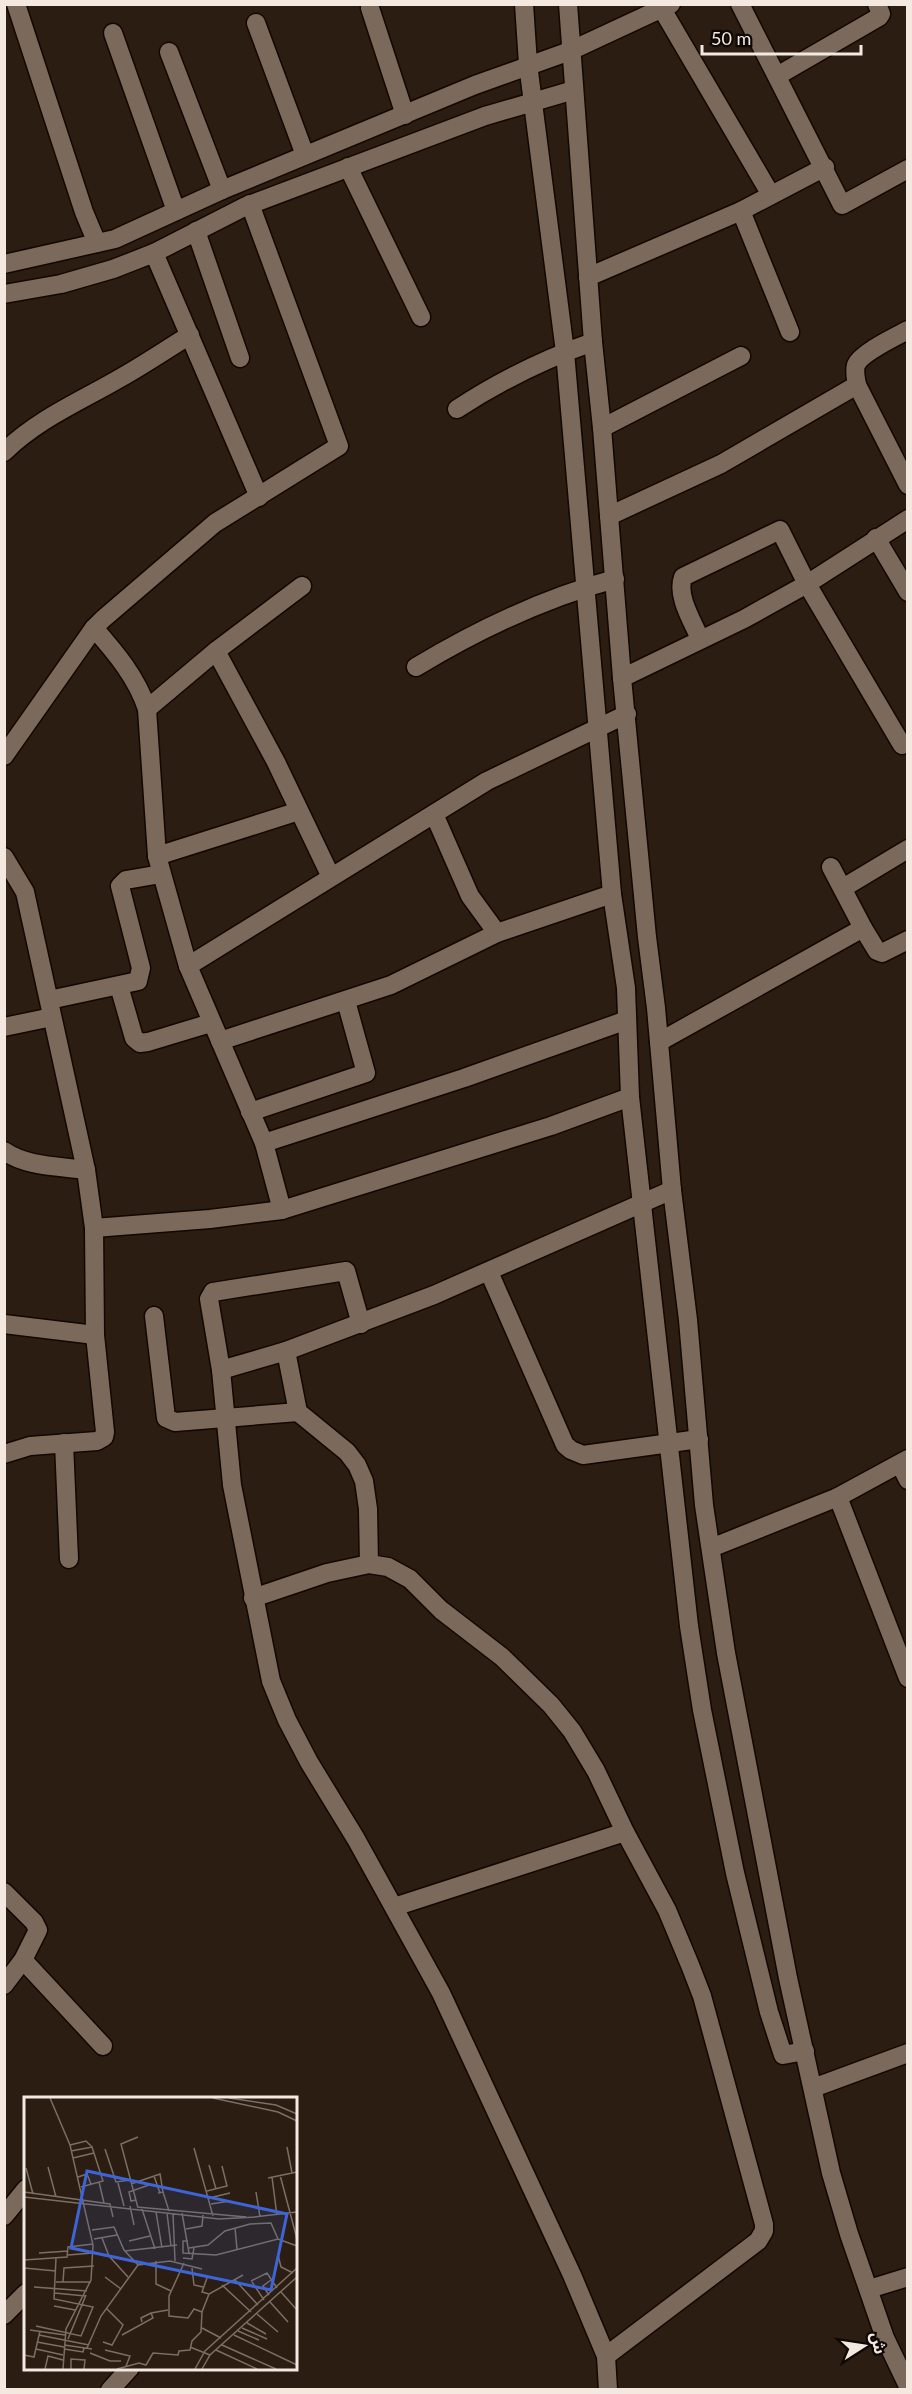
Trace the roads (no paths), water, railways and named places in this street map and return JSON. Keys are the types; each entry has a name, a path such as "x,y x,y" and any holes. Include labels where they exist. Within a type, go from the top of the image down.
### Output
{"street":[{"path":"16,4 84,212 97,243"},
{"path":"524,4 528,64 565,352 612,894 626,988 630,1097 689,1626 702,1710 735,1873 769,2012 781,2052 785,2055 805,2051"},
{"path":"568,4 593,342 646,938 659,1041 672,1190 688,1320 711,1548 734,1702 831,2173 849,2234 870,2289 885,2338 908,2386"},
{"path":"740,4 842,205 908,169"},
{"path":"777,76 879,17 877,4"},
{"path":"4,264 97,243 145,226 305,155 528,64 570,51 666,7 771,195"},
{"path":"370,8 405,115"},
{"path":"256,23 305,155"},
{"path":"113,33 176,211"},
{"path":"169,52 222,190"},
{"path":"4,294 61,284 103,272 154,253 250,204 485,116 574,90"},
{"path":"348,167 421,317"},
{"path":"588,277 741,210 825,168"},
{"path":"4,756 94,628 215,523 339,446 250,204"},
{"path":"741,210 790,332"},
{"path":"196,231 240,358"},
{"path":"154,253 259,496"},
{"path":"908,330 861,358 856,366 857,385 908,485"},
{"path":"4,452 24,432 122,377 189,335"},
{"path":"457,409 488,388 565,352 593,342"},
{"path":"602,428 741,356"},
{"path":"609,516 721,464 857,385"},
{"path":"622,678 744,619 807,584 908,519"},
{"path":"700,639 681,590 683,577 780,530 807,584 902,745"},
{"path":"876,538 908,592"},
{"path":"416,667 452,645 533,606 584,587 615,579"},
{"path":"147,709 216,651 303,586"},
{"path":"94,628 127,669 142,694 147,709 159,865 188,966 264,1143 282,1210"},
{"path":"216,651 276,762 331,877"},
{"path":"188,966 487,781 627,714"},
{"path":"4,1027 51,1008 138,981 141,974 120,886 126,880 298,811"},
{"path":"434,814 470,896 496,933"},
{"path":"843,888 908,849"},
{"path":"4,857 25,892 86,1170 94,1228 95,1335 104,1437 97,1441 30,1446 4,1454"},
{"path":"831,867 877,951 882,953 908,940"},
{"path":"220,1041 391,985 496,933 612,894"},
{"path":"659,1041 864,928"},
{"path":"119,986 134,1038 140,1043 211,1023"},
{"path":"250,1112 366,1073 346,1001"},
{"path":"264,1143 464,1078 627,1020"},
{"path":"94,1228 210,1219 282,1210 541,1129 630,1097"},
{"path":"4,1150 16,1159 27,1162 86,1170"},
{"path":"221,1370 361,1324 489,1272 672,1190"},
{"path":"361,1324 346,1271 213,1292 210,1295 209,1303 221,1370 232,1485 271,1680 287,1720 309,1762 356,1839 441,1993 572,2275 606,2356 608,2390"},
{"path":"489,1272 565,1444 571,1450 584,1455 699,1438"},
{"path":"154,1316 166,1419 175,1422 298,1412"},
{"path":"4,1324 95,1335"},
{"path":"286,1350 298,1412 347,1452 357,1465 364,1481 368,1509 369,1564"},
{"path":"64,1443 69,1559"},
{"path":"711,1548 838,1497 904,1461 908,1480"},
{"path":"838,1497 908,1678"},
{"path":"253,1598 327,1573 369,1564 388,1567 410,1580 441,1610 502,1657 551,1706 572,1731 596,1771 625,1832 667,1910 702,1996 764,2231 758,2241 606,2356"},
{"path":"394,1907 625,1832"},
{"path":"4,1892 37,1926 38,1935 4,1985"},
{"path":"23,1960 103,2046"},
{"path":"813,2088 908,2053"},
{"path":"4,2216 24,2191"},
{"path":"870,2289 908,2277"},
{"path":"4,2315 24,2295"}]}
